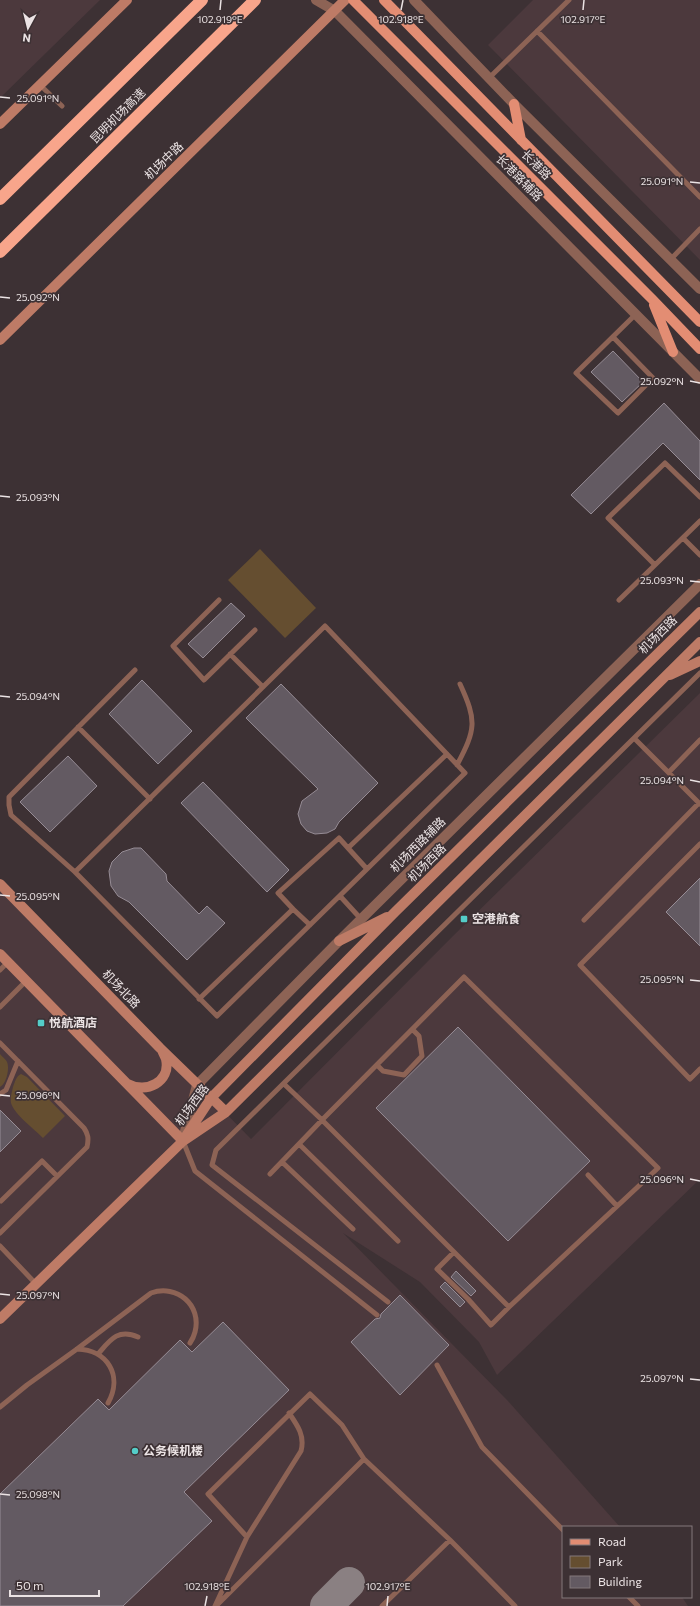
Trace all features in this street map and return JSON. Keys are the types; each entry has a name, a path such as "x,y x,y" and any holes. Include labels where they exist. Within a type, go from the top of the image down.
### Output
{"highway":[{"name":"昆明机场高速","path":"0,199 202,0"},
{"name":"昆明机场高速","path":"0,252 255,0"}],"main road":[{"path":"0,124 127,0"},
{"name":"机场中路","path":"0,340 345,0"},
{"name":"长港路","path":"353,0 652,299 700,349"},
{"name":"长港路","path":"384,0 700,322"},
{"path":"514,104 521,140"},
{"path":"652,299 673,352"},
{"name":"机场西路","path":"182,1141 211,1098 396,912 700,612"},
{"name":"机场西路","path":"0,1320 182,1141 226,1112 700,642"},
{"path":"662,678 700,661"},
{"name":"机场北路","path":"0,884 160,1048 226,1112"},
{"path":"338,941 396,912"},
{"path":"0,954 182,1141"},
{"path":"124,1082 135,1088 148,1088 158,1082 165,1072 166,1059 160,1048"}],"street":[{"name":"长港路辅路","path":"316,0 335,11 700,379"},
{"path":"414,0 490,77 514,104 700,289"},
{"name":"机场西路辅路","path":"182,1141 197,1085 338,941 700,584"}],"lane":[{"path":"490,77 569,0"},
{"path":"537,31 700,197"},
{"path":"40,85 62,106"},
{"path":"671,259 700,229"},
{"path":"613,337 654,378 618,413 576,373 636,314"},
{"path":"656,565 608,518 666,463 700,498"},
{"path":"619,600 700,521"},
{"path":"683,538 700,555"},
{"path":"219,600 173,646 204,680 255,630"},
{"path":"75,872 325,626 465,773 216,1016 75,872 11,814 9,797 135,670"},
{"path":"230,654 263,687"},
{"path":"388,1302 212,1165 216,1150 700,673"},
{"path":"457,765 468,744 473,728 470,706 460,684"},
{"path":"78,727 150,799"},
{"path":"584,920 699,803 634,738"},
{"path":"669,772 700,741"},
{"path":"348,848 446,754"},
{"path":"310,925 278,893 338,838 367,869"},
{"path":"700,844 580,965 690,1079 700,1068"},
{"path":"340,896 361,919"},
{"path":"199,999 293,909"},
{"path":"0,970 8,962"},
{"path":"270,1174 464,977 658,1168 491,1325 468,1299 437,1269 454,1252"},
{"path":"0,1007 26,981"},
{"path":"377,1065 383,1071 404,1075 422,1056 419,1036 413,1030"},
{"path":"0,1043 84,1128 88,1134 89,1140 87,1146 0,1233"},
{"path":"0,1094 6,1090 18,1061"},
{"path":"284,1084 509,1307"},
{"path":"182,1141 195,1171 377,1314"},
{"path":"299,1144 398,1241"},
{"path":"1,1201 42,1161 57,1176"},
{"path":"282,1162 353,1229"},
{"path":"588,1175 617,1206"},
{"path":"0,1246 36,1284"},
{"path":"0,1406 152,1293 164,1290 176,1292 191,1305 194,1312 196,1326 190,1343"},
{"path":"98,1354 109,1341 117,1336 127,1334 138,1337"},
{"path":"77,1349 85,1349 98,1354 110,1366 113,1373 114,1388 108,1403"},
{"path":"437,1365 482,1447 562,1529"},
{"path":"247,1537 208,1494 310,1394 342,1425 364,1459 450,1540 515,1606"},
{"path":"216,1606 247,1537 301,1452 303,1440 301,1432 289,1413"},
{"path":"216,1606 364,1459"},
{"path":"382,1606 450,1540"},
{"path":"630,1598 638,1606"}],"shaded area":[{"path":"0,0 100,0 0,98"},
{"path":"533,0 700,0 700,260 488,45"},
{"path":"700,693 700,1179 497,1375 479,1342 420,1282 343,1233 507,1400 619,1526 562,1526 562,1598 683,1598 688,1606 0,1606 0,882 251,1139 453,936"}],"green space":[{"path":"260,549 316,608 285,638 228,580"},
{"path":"0,1054 8,1065 8,1072 6,1080 0,1087"},
{"path":"21,1074 27,1077 65,1116 43,1138 20,1117 11,1103 13,1087 17,1078"}],"building":[{"path":"613,351 643,382 622,402 591,372"},
{"path":"664,403 700,441 700,480 663,443 591,514 571,495"},
{"path":"231,603 245,616 203,658 188,644"},
{"path":"142,680 192,731 158,764 109,714"},
{"path":"281,684 378,783 339,822 335,829 327,833 315,834 307,831 301,824 298,814 302,801 318,789 246,718"},
{"path":"68,756 97,786 50,832 20,802"},
{"path":"203,782 289,870 267,892 181,803"},
{"path":"134,848 141,848 166,874 167,881 199,914 207,906 225,923 187,960 129,902 118,896 111,886 109,871 112,862 122,852"},
{"path":"700,878 700,946 666,912"},
{"path":"458,1027 590,1161 508,1241 376,1108"},
{"path":"0,1110 21,1131 0,1152"},
{"path":"456,1271 476,1291 471,1296 451,1277"},
{"path":"445,1282 465,1302 460,1307 440,1287"},
{"path":"400,1295 449,1345 400,1395 351,1342 375,1319 380,1318 381,1314"},
{"name":"公务候机楼","path":"223,1322 289,1390 184,1492 212,1521 123,1606 0,1606 0,1494 98,1399 109,1410 180,1340 192,1352"}],"taxiway":[{"path":"326,1606 349,1583"}],"place":[{"name":"空港航食","path":"464,919"},
{"name":"悦航酒店","path":"41,1023"},
{"name":"公务候机楼","path":"135,1451"}]}
